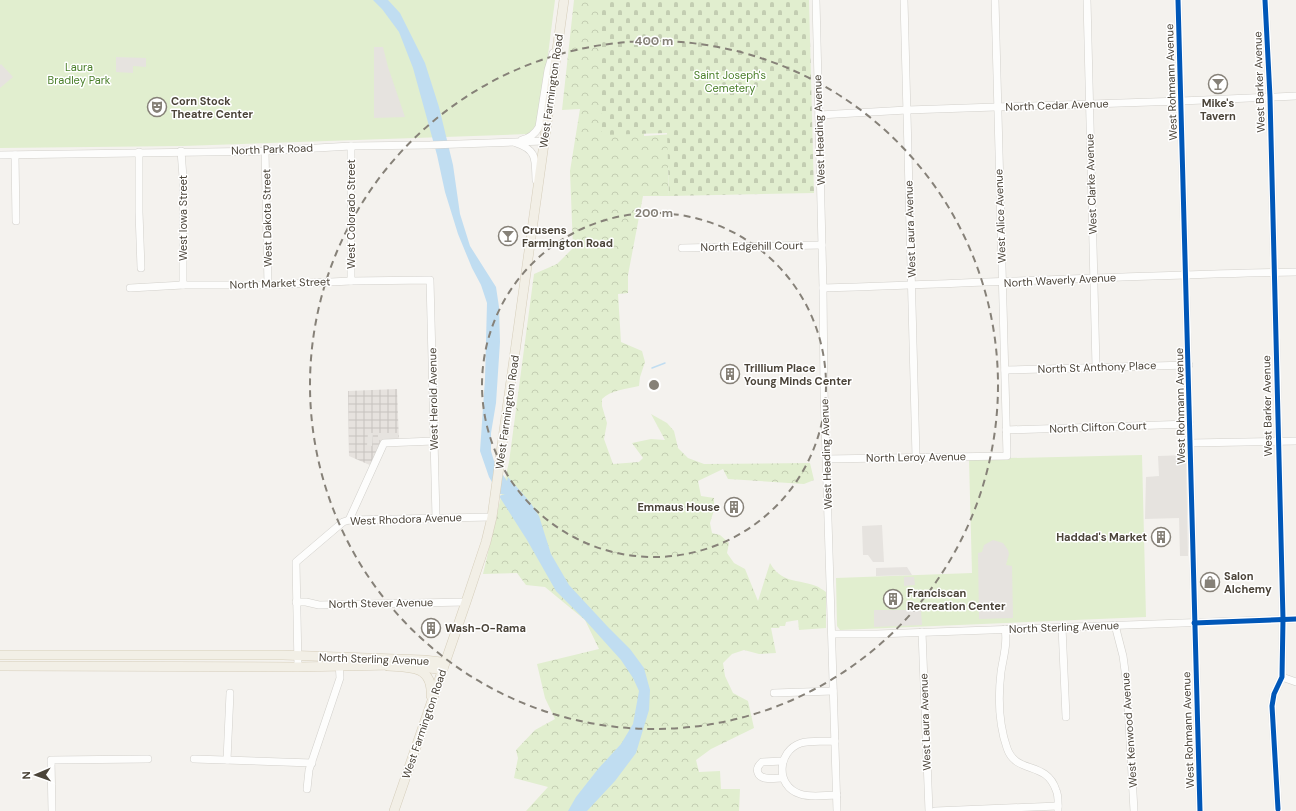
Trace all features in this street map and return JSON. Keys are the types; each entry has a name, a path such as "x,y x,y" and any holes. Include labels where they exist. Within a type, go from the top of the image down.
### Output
{"main road":[{"name":"West Farmington Road","path":"394,811 486,542 492,517 564,0"},
{"name":"North Sterling Avenue","path":"0,655 298,656 339,662 374,665 414,665 433,670 443,669 441,662 430,660 339,662 298,667 0,666"},
{"path":"374,665 414,668 421,670 426,675 431,687 431,701 428,715"}],"street":[{"name":"West Heading Avenue","path":"816,0 826,459 837,811"},
{"name":"West Laura Avenue","path":"904,0 916,457"},
{"name":"West Alice Avenue","path":"995,0 1007,456"},
{"name":"West Clarke Avenue","path":"1087,0 1096,367"},
{"name":"West Rohmann Avenue","path":"1178,0 1200,811"},
{"name":"West Barker Avenue","path":"1265,0 1270,97 1283,619 1282,677 1274,694 1272,706 1278,809"},
{"path":"512,142 527,139 536,133 539,127 548,70 559,34"},
{"name":"North Cedar Avenue","path":"819,115 907,110 1296,96"},
{"name":"North Park Road","path":"0,155 181,151 265,151 350,146 544,141"},
{"path":"512,142 530,150 535,157 536,196"},
{"name":"West Colorado Street","path":"350,146 351,281"},
{"name":"West Iowa Street","path":"181,151 183,177 183,285"},
{"name":"West Dakota Street","path":"265,151 268,285"},
{"path":"139,152 141,268"},
{"path":"15,155 16,221"},
{"name":"North Edgehill Court","path":"682,248 822,245"},
{"name":"North Waverly Avenue","path":"823,288 912,286 1186,274 1296,272"},
{"name":"North Market Street","path":"130,288 183,285 268,285 351,281 430,280"},
{"name":"West Herold Avenue","path":"430,280 436,518"},
{"name":"North St Anthony Place","path":"1005,370 1188,365"},
{"name":"North Clifton Court","path":"1006,430 1190,424"},
{"path":"349,520 384,443 434,441"},
{"path":"1191,443 1296,441"},
{"name":"North Leroy Avenue","path":"826,459 1007,456"},
{"name":"West Rhodora Avenue","path":"298,667 296,562 343,522 349,520 492,517"},
{"name":"North Stever Avenue","path":"296,602 306,602 319,605 466,602"},
{"name":"North Sterling Avenue","path":"832,634 1296,619"},
{"name":"West Kenwood Avenue","path":"1115,625 1123,656 1127,686 1134,811"},
{"path":"1062,627 1066,717"},
{"path":"935,811 1058,808 1057,790 1051,779 1043,772 1020,764 1013,758 1006,745 1003,734 1000,706 1001,673 1007,636 1006,629"},
{"name":"West Laura Avenue","path":"922,632 929,811"},
{"path":"307,788 312,763 340,678 339,662"},
{"path":"1282,677 1296,682"},
{"path":"774,693 833,691"},
{"path":"227,760 230,693"},
{"path":"835,741 802,743 794,747 787,753 781,770 782,778 791,789 799,794 808,796 837,795"},
{"path":"52,811 51,760 148,759"},
{"path":"194,759 312,763"},
{"path":"782,778 763,778 757,770 758,766 762,762 783,761"}],"shaded area":[{"path":"374,47 383,47 388,67 405,117 374,118"},
{"path":"116,57 146,58 146,67 133,66 133,73 116,72"},
{"path":"1,64 13,77 0,88 0,65"},
{"path":"397,389 399,442 384,443 372,466 349,456 348,391"},
{"path":"368,433 373,433 372,446 367,446"},
{"path":"378,433 398,433 398,442 384,443 378,439"},
{"path":"1186,455 1188,556 1180,556 1179,518 1145,519 1146,477 1159,476 1158,456"},
{"path":"882,525 884,562 873,562 868,555 863,555 862,526"},
{"path":"993,540 1003,543 1008,550 1009,554 1006,565 1012,566 1013,618 979,619 978,553 982,552 984,545"},
{"path":"907,567 912,575 876,576 876,568"},
{"path":"904,577 914,577 915,585 904,586"},
{"path":"874,610 921,610 922,625 874,627"}],"green space":[{"name":"Laura Bradley Park","path":"0,0 555,0 539,125 528,134 183,146 0,148"},
{"path":"574,0 615,0 644,124 644,136 674,134 676,167 668,167 669,196 643,196 628,275 628,293 618,294 621,342 642,351 645,362 640,377 639,386 614,392 602,399 602,406 607,423 604,439 613,464 639,462 643,458 632,443 651,439 665,440 651,414 667,423 674,431 678,448 688,458 704,464 810,463 814,480 804,484 728,479 723,469 698,481 701,496 714,498 714,510 710,523 712,533 720,535 729,543 727,553 734,563 745,569 758,601 770,563 779,574 784,577 816,586 826,592 826,628 799,630 798,620 786,622 785,626 771,628 776,653 759,654 744,650 732,654 723,663 725,676 733,693 748,701 754,728 711,749 696,760 699,772 720,771 721,789 740,789 739,811 526,811 548,787 514,778 518,758 516,750 535,730 555,719 545,698 537,664 599,649 585,620 545,587 526,585 517,573 483,574 509,462 534,274 557,264 573,248 570,171 580,109 562,110"},
{"name":"Saint Joseph's Cemetery","path":"598,0 809,0 814,193 669,196 667,133 602,135"},
{"path":"1142,455 1146,617 840,630 837,626 836,578 972,573 969,459"}],"water":[{"path":"373,0 388,0 400,13 425,63 439,107 453,165 460,214 470,246 496,287 499,307 500,342 496,403 491,433 491,451 494,461 507,481 508,477 530,502 539,516 551,554 569,585 630,649 644,668 650,690 649,710 636,753 615,781 587,811 568,811 576,797 598,769 621,744 633,724 639,691 633,678 621,660 585,620 556,591 527,540 499,496 505,494 499,494 489,477 480,451 485,379 487,303 481,285 472,268 458,234 445,192 437,155 413,68 399,32 382,9"}],"waterway":[{"path":"652,368 665,363"}],"cycle path":[{"path":"1178,0 1200,811"},
{"path":"1265,0 1270,97 1283,619 1282,677 1274,694 1272,706 1278,809"},
{"path":"1194,623 1296,619"}],"place":[{"name":"Mike's Tavern","path":"1218,84"},
{"name":"Corn Stock Theatre Center","path":"157,107"},
{"name":"Crusens Farmington Road","path":"508,236"},
{"name":"Trillium Place Young Minds Center","path":"730,374"},
{"name":"Emmaus House","path":"734,507"},
{"name":"Haddad's Market","path":"1161,537"},
{"name":"Salon Alchemy","path":"1210,582"},
{"name":"Franciscan Recreation Center","path":"893,599"},
{"name":"Wash-O-Rama","path":"431,628"}]}
